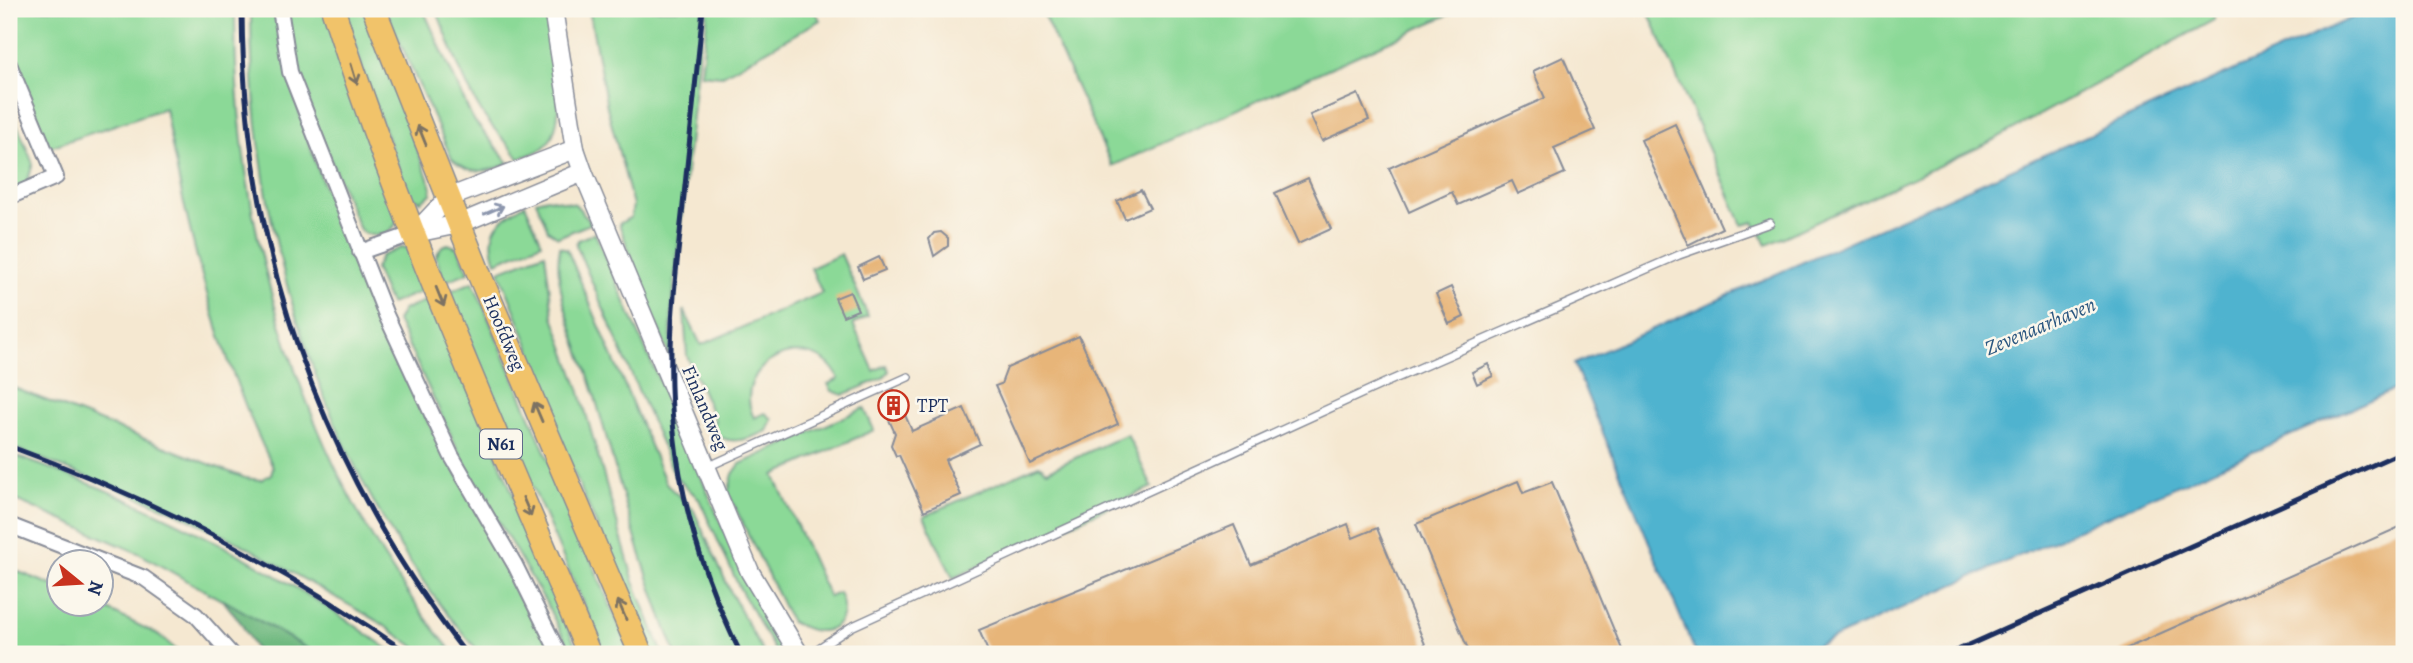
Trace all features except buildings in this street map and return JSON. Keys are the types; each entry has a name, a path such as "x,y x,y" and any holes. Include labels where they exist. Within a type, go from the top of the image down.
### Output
{"main road":[{"name":"N61","path":"333,9 359,91 415,233 589,654"},
{"name":"Hoofdweg","path":"374,9 448,198 641,654"}],"street":[{"path":"280,9 290,72 360,252 451,455 515,565 559,654"},
{"name":"Finlandweg","path":"553,9 575,149 583,172 750,572 799,654"},
{"path":"9,64 56,177 9,197"},
{"path":"415,233 448,198 575,149"},
{"path":"360,252 415,233 459,224 583,172"},
{"path":"9,525 144,578 196,615 231,654"}],"lane":[{"path":"810,654 851,627 1385,383 1679,255 1770,223"},
{"path":"707,467 908,377"}],"green space":[{"path":"9,9 235,9 238,95 248,182 265,267 289,351 320,433 357,511 402,585 454,654 425,654 379,622 245,546 176,512 9,446 9,386 245,478 261,480 271,474 273,467 236,382 206,292 183,200 165,108 47,148 9,52"},
{"path":"251,9 274,9 301,118 338,225 360,278 433,431 500,546 556,654 481,654 427,586 380,513 340,435 308,353 283,268 265,182 254,95"},
{"path":"284,9 325,9 396,213 397,222 390,231 370,235 360,230 300,88"},
{"path":"345,9 363,9 431,186 431,194 421,201 409,196 364,75"},
{"path":"385,9 423,9 472,118 509,163 480,171 466,168 452,159"},
{"path":"436,9 545,9 559,101 553,135 544,147 519,159 490,124 468,87"},
{"path":"589,9 703,9 672,308 670,359 619,224 631,217 633,205 607,107"},
{"path":"708,9 814,9 820,20 721,76 701,74"},
{"path":"1041,9 1461,9 1112,166"},
{"path":"1647,9 2214,9 2214,20 1986,144 1767,245 1754,222 1742,225"},
{"path":"9,104 33,164 27,182 9,192"},
{"path":"547,198 575,204 592,223 558,237 548,230 536,201"},
{"path":"525,204 542,243 496,262 493,234 501,221"},
{"path":"595,233 734,553 757,601 790,654 777,654 740,589 699,499 675,476 576,245 578,240"},
{"path":"448,244 458,248 469,272 444,282 436,256 442,246"},
{"path":"403,247 410,249 428,289 390,304 375,269 381,256"},
{"path":"560,247 567,249 665,481 694,511 731,593 764,654 676,654 641,556 593,390 563,300 558,264"},
{"path":"545,253 553,316 579,389 634,582 663,654 652,654 549,415 532,353 499,271"},
{"path":"841,254 868,316 853,324 874,371 886,365 889,371 883,378 843,395 832,391 828,384 839,379 827,363 811,354 794,353 777,357 763,367 753,381 749,398 754,418 765,413 772,419 767,431 736,440 714,434 707,428 715,421 687,356 684,310 701,345 822,293 811,268"},
{"path":"473,282 631,654 605,654 448,292"},
{"path":"432,298 579,654 572,654 545,601 465,465 397,321 403,310"},
{"path":"864,408 874,430 774,475 829,597 839,593 842,600 843,614 837,624 825,630 811,630 791,622 728,493 733,474 740,464"},
{"path":"1127,434 1152,487 953,578 924,516 1039,465 1047,471"},
{"path":"9,454 111,492 210,539 305,593 395,654 317,654 138,553 9,497"},
{"path":"9,568 46,583 46,618 116,618 116,614 159,635 181,654 9,654"},
{"path":"222,599 317,654 258,654 241,623"}],"water":[{"name":"Zevenaarhaven","path":"2372,9 2404,9 2404,385 1798,654 1696,654 1574,364"}],"railway":[{"path":"242,9 246,98 257,185 275,269 299,351 331,430 369,507 414,582 466,654"},
{"path":"703,9 674,296 672,405 678,461 689,518 717,601 741,654"},
{"path":"9,446 114,488 216,537 314,592 409,654"},
{"path":"1949,654 2404,451"}],"place":[{"name":"TPT","path":"894,406"}]}
